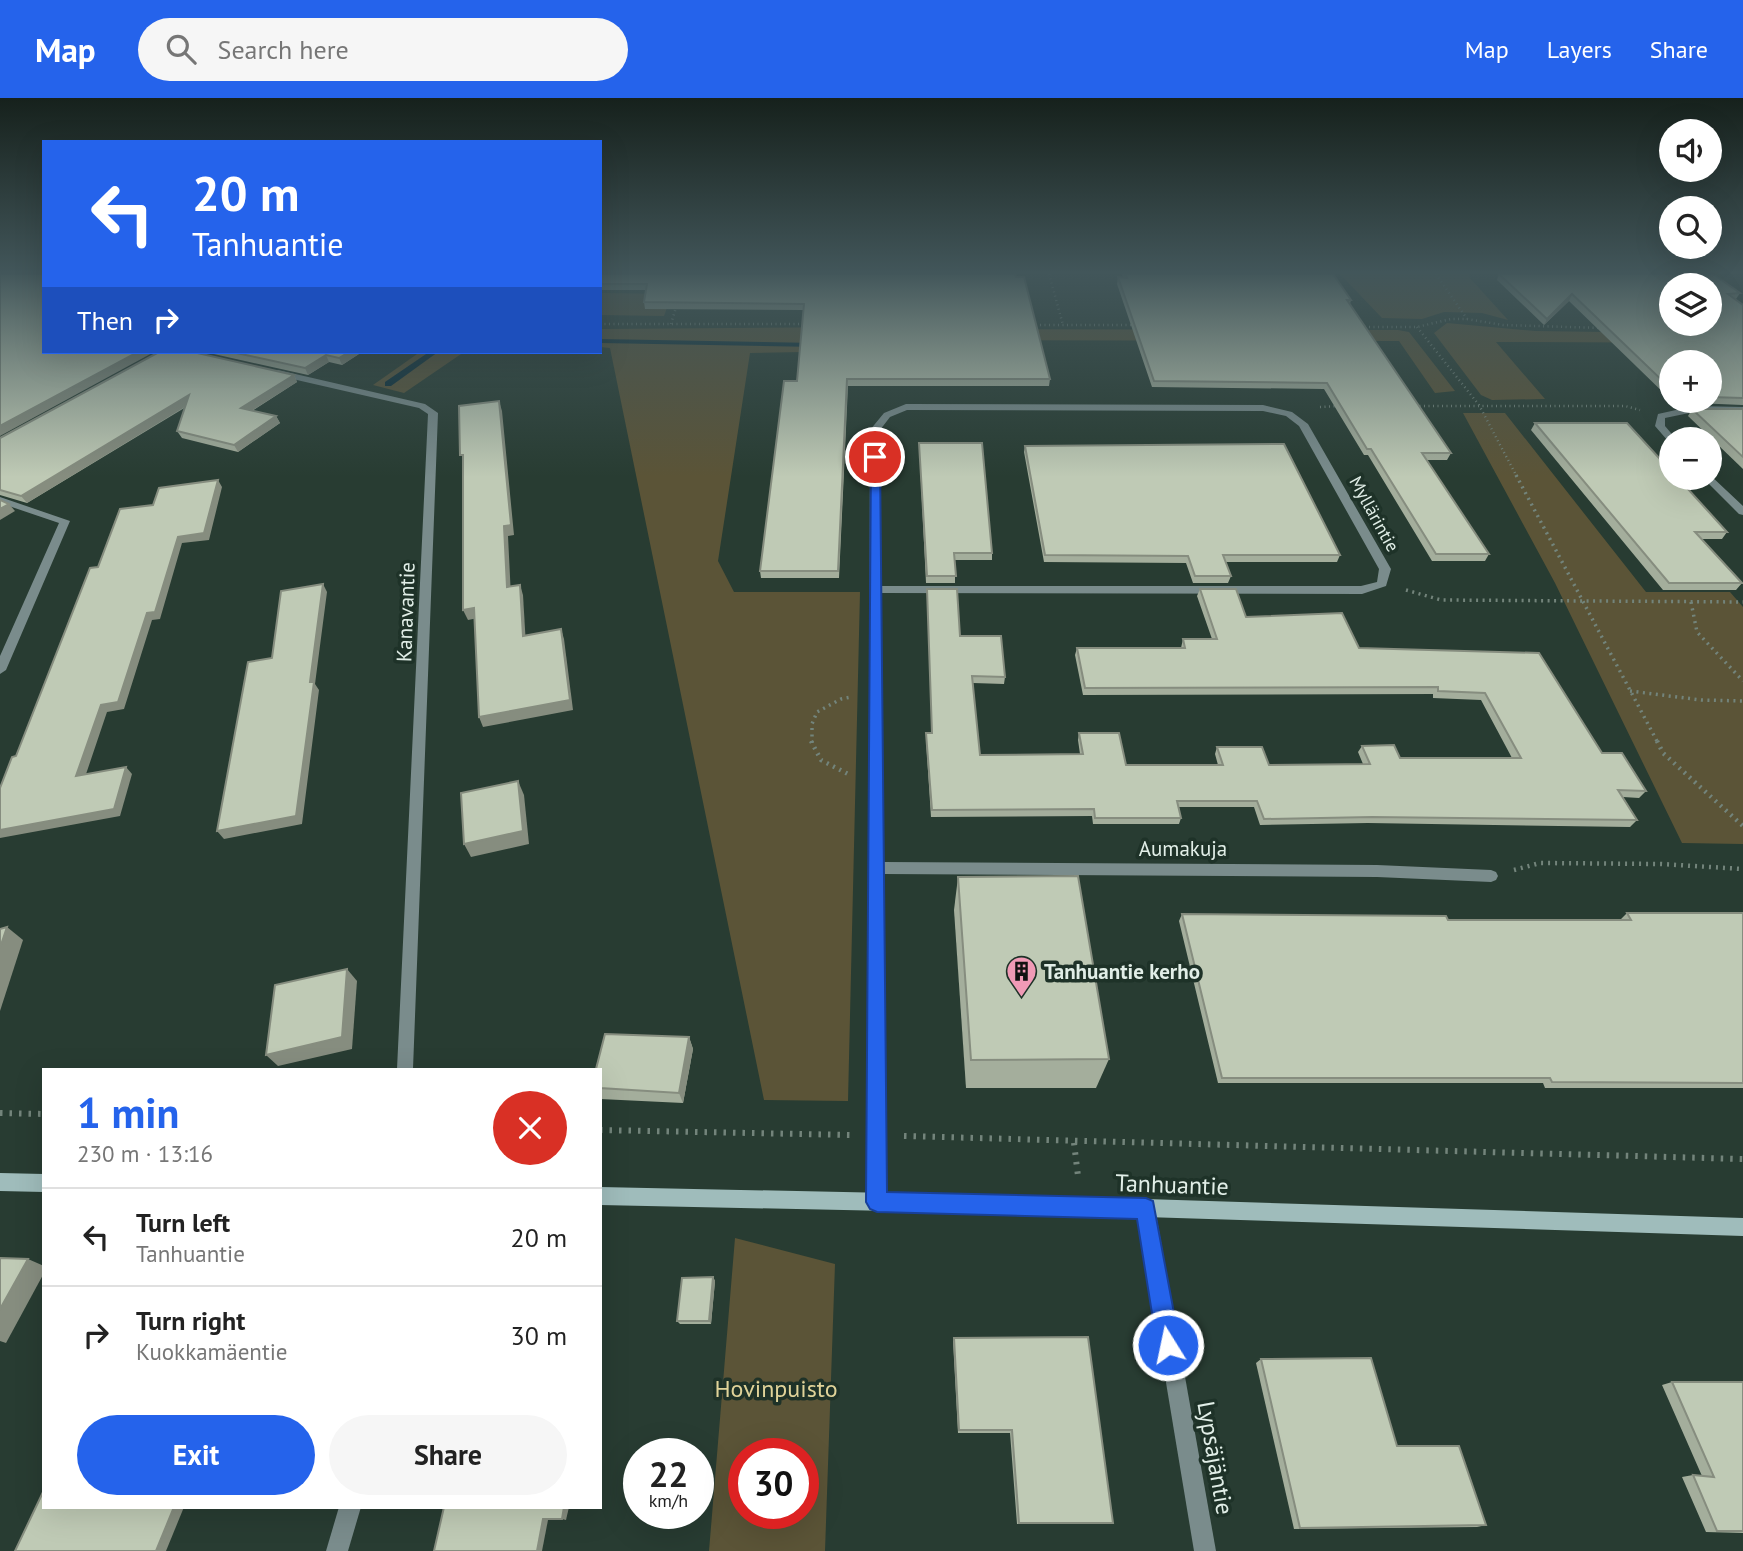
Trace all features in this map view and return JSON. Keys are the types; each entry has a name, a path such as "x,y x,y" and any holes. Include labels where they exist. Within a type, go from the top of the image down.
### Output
{"street":[{"name":"Kanavantie","path":"263,370 422,406 433,413 405,1068"},
{"path":"877,1202 874,430 887,413 906,407 1249,408 1289,414"},
{"path":"1661,427 1661,416 1693,409 1743,410"},
{"name":"Myllärintie","path":"875,589 1362,590 1382,583 1385,569 1303,424 1289,414"},
{"path":"1721,490 1743,512"},
{"path":"0,500 65,521 0,670"},
{"name":"Aumakuja","path":"876,868 1377,871 1490,876"},
{"path":"0,1182 42,1183"},
{"name":"Tanhuantie","path":"602,1196 1146,1208 1743,1227"},
{"name":"Lypsäjäntie","path":"1146,1208 1205,1551"},
{"path":"337,1551 350,1509"}],"path":[{"path":"1429,342 1479,405 1663,753 1743,826"},
{"path":"1289,414 1325,407 1353,406"},
{"path":"1409,406 1625,406 1661,416"},
{"path":"1382,583 1441,600 1743,602"},
{"path":"1691,602 1697,632 1743,681"},
{"path":"1629,691 1701,700 1743,701"},
{"path":"876,697 852,697 827,706 817,712 809,736 811,747 821,760 838,771 851,775 876,776"},
{"path":"1490,876 1540,863 1661,864 1743,869"},
{"path":"0,1113 42,1114"},
{"path":"602,1130 841,1134"},
{"path":"910,1136 1074,1143 1743,1159"},
{"path":"1074,1143 1078,1177"}],"green space":[{"path":"602,342 861,342 861,351 750,353 718,561 734,592 860,592 848,1101 764,1100 610,348 602,347"},
{"path":"1400,342 1417,342 1455,391 1435,393"},
{"path":"1441,342 1743,342 1496,342 1545,399 1492,400 1481,395"},
{"path":"417,354 461,354 404,393 373,385"},
{"path":"1463,413 1505,413 1646,592 1730,592 1743,607 1743,844 1682,843 1555,583"},
{"name":"Hovinpuisto","path":"735,1238 835,1264 825,1551 709,1551 711,1529 714,1529 714,1491"}],"building":[{"path":"0,342 42,342 42,354 134,354 0,426"},
{"path":"801,342 1041,342 1050,379 847,379 838,571 760,571 784,381 797,381"},
{"path":"1140,342 1375,342 1451,453 1422,453 1489,554 1436,554 1327,383 1154,381"},
{"path":"1622,342 1743,342 1743,398 1722,397 1722,350 1659,350 1659,377"},
{"path":"155,354 202,354 294,375 241,408 276,416 234,445 177,431 189,395 21,496 0,490 0,438"},
{"path":"241,354 346,354 339,358 326,355 305,368"},
{"path":"499,401 511,525 504,526 507,587 520,585 523,636 561,629 570,700 479,717 474,608 463,610 463,455 460,455 459,406"},
{"path":"1722,409 1743,409 1743,457 1722,437 1722,427 1711,427 1696,413 1722,413"},
{"path":"1535,423 1627,423 1659,458 1659,490 1689,490 1727,532 1695,532 1742,583 1669,583"},
{"path":"919,443 982,443 992,553 954,553 956,576 927,576"},
{"path":"1284,444 1340,555 1223,555 1231,576 1195,576 1188,556 1045,555 1025,446"},
{"path":"218,480 204,533 178,537 155,612 147,613 118,702 101,705 76,776 126,767 114,809 0,830 0,788 12,757 16,756 90,568 98,567 120,509 153,505 159,488"},
{"path":"0,500 9,504 0,509"},
{"path":"323,584 310,682 314,682 296,816 217,831 248,662 272,658 281,591"},
{"path":"927,589 957,589 960,636 1001,636 1005,677 972,676 980,755 1083,754 1079,733 1119,733 1126,765 1223,765 1217,747 1262,747 1269,765 1370,764 1362,746 1394,745 1400,758 1521,758 1485,693 1438,691 1438,687 1085,688 1077,648 1185,648 1183,639 1217,639 1200,589 1236,589 1246,617 1342,613 1359,648 1539,653 1602,753 1622,753 1646,791 1618,790 1637,820 1372,817 1264,819 1257,801 1177,801 1181,818 1095,818 1094,809 932,810 926,733 932,733"},
{"path":"518,781 523,831 464,844 461,793"},
{"name":"Tanhuantie kerho","path":"1078,876 1109,1059 971,1060 958,877"},
{"path":"1627,913 1743,913 1743,1083 1552,1082 1550,1078 1222,1078 1182,914 1446,916 1448,920 1631,920"},
{"path":"7,927 0,948 0,929"},
{"path":"347,969 342,1037 266,1055 275,985"},
{"path":"605,1034 689,1037 679,1093 602,1088 602,1068 596,1068"},
{"path":"0,1258 28,1259 0,1309"},
{"path":"713,1277 709,1321 677,1321 682,1278"},
{"path":"1088,1337 1113,1523 1019,1523 1012,1430 959,1430 954,1338"},
{"path":"1371,1358 1397,1446 1459,1446 1486,1525 1300,1528 1261,1359"},
{"path":"1672,1382 1743,1382 1743,1531 1717,1531 1693,1475 1714,1477"},
{"path":"42,1494 42,1509 173,1509 156,1551 15,1551"},
{"path":"444,1509 564,1509 562,1519 543,1519 537,1551 434,1551"}],"waterway":[{"path":"644,342 818,345"},
{"path":"388,384 431,354"}],"place":[{"name":"Tanhuantie kerho","path":"1021,999"}],"route":[{"path":"875,457 877,1202 1146,1208 1168,1345"}]}
